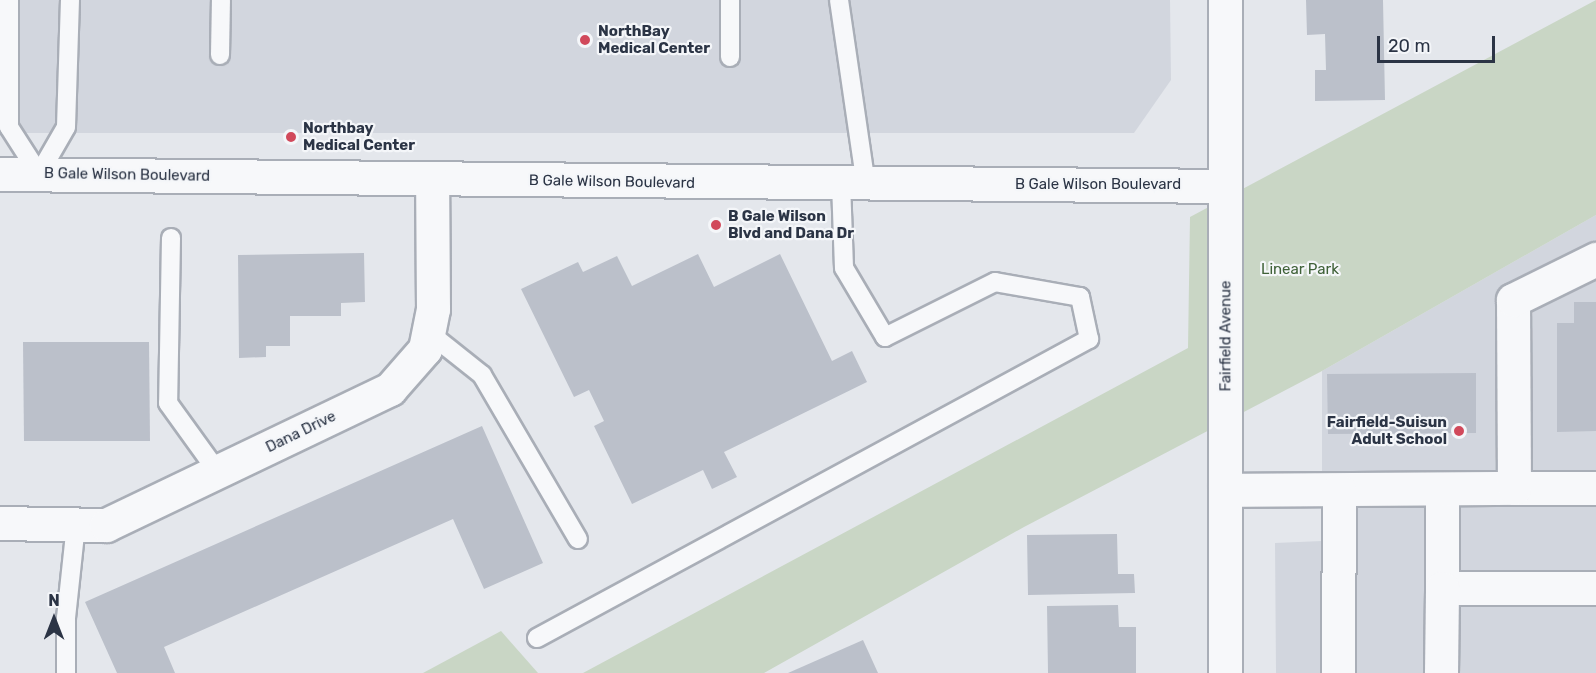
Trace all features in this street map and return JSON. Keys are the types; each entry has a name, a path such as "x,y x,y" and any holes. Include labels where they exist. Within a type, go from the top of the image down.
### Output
{"street":[{"name":"Fairfield Avenue","path":"1225,0 1225,673"},
{"name":"B Gale Wilson Boulevard","path":"0,174 1225,186"},
{"name":"Dana Drive","path":"0,523 106,525 390,389 425,349 433,309 432,180"},
{"path":"1514,488 1513,300 1596,259"},
{"path":"1225,490 1596,488"},
{"path":"1441,673 1442,489"},
{"path":"1338,673 1339,490"},
{"path":"1442,588 1596,588"}],"lane":[{"path":"9,0 9,128 39,174 66,128 70,0"},
{"path":"219,55 221,0"},
{"path":"730,0 730,57"},
{"path":"537,638 1089,339 1080,297 994,282 885,337 844,268 853,184 839,0"},
{"path":"171,238 168,403 218,471"},
{"path":"428,332 482,375 578,539"},
{"path":"66,673 66,618 76,525"}],"shaded area":[{"name":"NorthBay Medical Center","path":"0,0 1170,0 1171,80 1134,133 0,133"},
{"name":"Fairfield-Suisun Adult School","path":"1596,215 1596,673 1276,673 1275,543 1322,541 1322,371"}],"green space":[{"name":"Linear Park","path":"1596,0 1596,215 1322,371 1024,527 764,673 583,673 1188,348 1190,217"},
{"path":"501,631 538,673 423,673"}],"building":[{"path":"1306,0 1383,0 1385,100 1315,101 1315,70 1326,70 1325,34 1307,35"},
{"path":"364,253 365,302 341,303 341,316 290,316 290,346 266,346 266,357 239,358 238,255"},
{"path":"698,254 714,287 780,254 832,361 852,351 867,382 724,452 737,477 712,489 703,470 632,504 594,426 604,421 589,390 574,397 521,289 578,262 583,272 617,256 632,286"},
{"path":"1574,302 1596,302 1596,431 1557,432 1557,323 1574,323"},
{"path":"23,342 149,342 150,441 24,441"},
{"path":"1476,373 1476,433 1328,434 1327,374"},
{"path":"482,426 543,563 484,589 453,519 164,647 175,673 117,673 85,602"},
{"path":"1117,534 1118,574 1134,574 1135,593 1028,595 1027,535"},
{"path":"1118,605 1119,627 1136,627 1136,673 1048,673 1047,606"},
{"path":"863,640 878,673 788,673"}],"place":[{"name":"NorthBay Medical Center","path":"585,40"},
{"name":"Northbay Medical Center","path":"291,137"},
{"name":"B Gale Wilson Blvd and Dana Dr","path":"716,225"},
{"name":"Fairfield-Suisun Adult School","path":"1459,431"}]}
